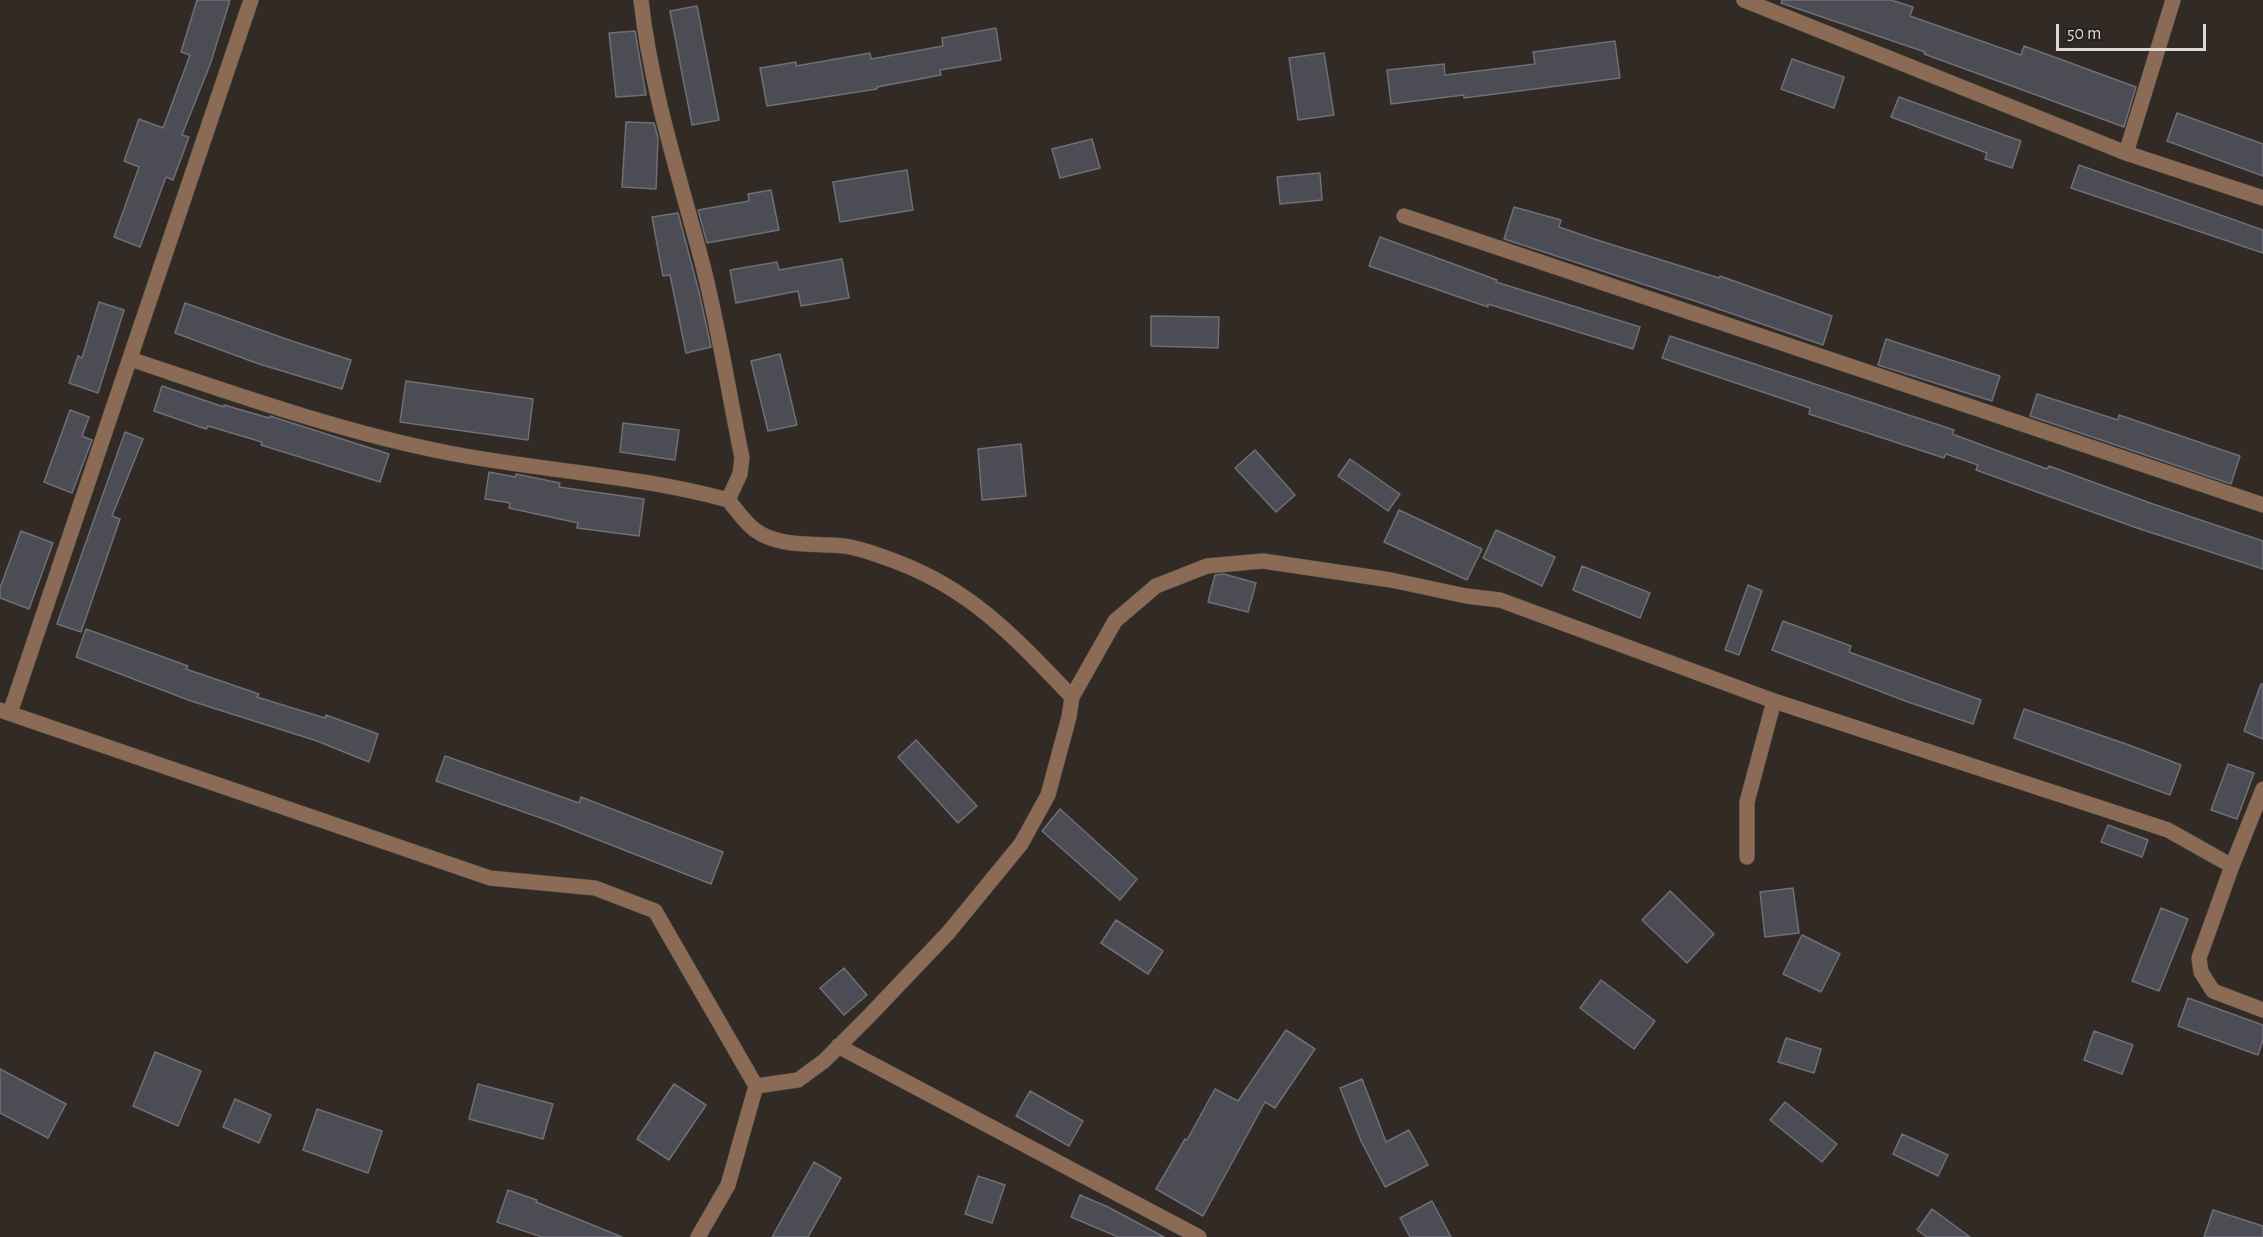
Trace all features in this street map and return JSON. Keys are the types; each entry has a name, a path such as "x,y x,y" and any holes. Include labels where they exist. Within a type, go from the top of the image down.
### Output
{"street":[{"path":"251,0 130,359 5,712 490,878 595,888 655,911 756,1086 728,1185 698,1237"},
{"path":"641,0 670,150 703,267 742,458 740,474 728,500"},
{"path":"1744,0 2126,153 2263,198"},
{"path":"2126,153 2173,0"},
{"path":"1404,216 2263,505"},
{"path":"130,359 384,439 451,453 660,484 728,500 755,530 780,541 847,547 897,562 940,582 976,604 1020,643 1072,697"},
{"path":"756,1086 798,1080 824,1061 948,933 1021,844 1048,795 1070,717 1072,697 1115,621 1156,586 1207,566 1263,561 1391,580 1466,596 1500,600 1774,701 2168,830 2232,866"},
{"path":"1747,856 1747,802 1774,701"},
{"path":"2263,789 2199,958 2201,972 2213,991 2263,1010"},
{"path":"838,1046 1199,1237"}],"building":[{"path":"197,0 230,0 211,62 182,135 189,137 173,180 166,177 140,247 114,237 139,167 124,161 139,119 163,128 190,55 181,52"},
{"path":"1782,0 1891,0 1913,7 1910,16 2021,55 2024,46 2136,87 2124,127 1924,54 1925,52 1781,3"},
{"path":"697,6 719,120 692,125 670,11"},
{"path":"996,28 1001,60 940,70 941,75 877,87 877,89 767,106 760,68 796,62 796,66 870,53 871,59 943,46 942,38"},
{"path":"635,31 646,95 616,97 609,33"},
{"path":"1615,41 1620,78 1464,98 1464,95 1391,104 1387,70 1444,64 1445,75 1535,64 1533,52"},
{"path":"1324,53 1334,115 1298,120 1289,58"},
{"path":"1792,59 1844,77 1834,108 1781,89"},
{"path":"1899,97 2021,141 2012,168 1985,159 1987,153 1891,117"},
{"path":"2177,113 2263,144 2263,176 2167,141"},
{"path":"626,122 654,123 658,138 656,189 622,187"},
{"path":"1092,139 1100,168 1060,178 1052,149"},
{"path":"2079,165 2263,230 2263,253 2071,188"},
{"path":"907,170 913,210 840,222 833,182"},
{"path":"1320,173 1322,200 1280,204 1277,177"},
{"path":"771,190 779,230 707,243 698,210 749,201 748,194"},
{"path":"1514,207 1561,220 1559,227 1594,239 1719,278 1720,276 1832,316 1823,345 1504,239"},
{"path":"678,213 711,347 686,353 670,275 663,276 652,217"},
{"path":"1380,237 1497,280 1496,282 1640,327 1633,349 1488,304 1488,307 1369,266"},
{"path":"842,259 849,298 801,306 798,291 736,303 730,270 777,262 779,270"},
{"path":"99,302 124,310 98,393 69,383 78,356 82,358"},
{"path":"185,303 351,360 342,389 259,364 175,333"},
{"path":"1151,316 1219,317 1218,348 1151,346"},
{"path":"1670,336 1954,430 1952,434 2047,469 2049,466 2263,541 2263,569 2137,528 1976,470 1978,465 1946,454 1944,458 1809,414 1810,408 1662,358"},
{"path":"1886,339 2000,376 1992,401 1878,365"},
{"path":"780,354 797,425 768,431 751,361"},
{"path":"406,381 533,399 528,440 400,422"},
{"path":"162,386 224,407 224,405 269,418 270,416 389,454 380,482 261,445 262,442 208,426 206,429 154,411"},
{"path":"2037,394 2118,420 2119,415 2240,456 2231,484 2030,416"},
{"path":"70,410 89,417 82,436 92,440 72,493 44,482"},
{"path":"623,423 679,430 675,460 620,452"},
{"path":"125,432 143,439 112,516 120,519 81,632 57,624"},
{"path":"1021,444 1026,496 982,500 978,449"},
{"path":"1255,450 1295,495 1276,512 1235,468"},
{"path":"1350,459 1400,494 1388,511 1338,476"},
{"path":"489,472 515,477 516,474 560,483 559,487 644,499 639,536 577,528 578,523 509,508 510,503 485,499"},
{"path":"1399,510 1482,549 1467,580 1384,542"},
{"path":"1496,530 1555,557 1542,586 1483,558"},
{"path":"21,531 53,543 29,609 0,598 0,588"},
{"path":"1582,566 1650,593 1640,618 1573,590"},
{"path":"1224,574 1256,583 1248,612 1208,602 1215,575"},
{"path":"1748,585 1762,591 1739,655 1725,650"},
{"path":"1783,621 1851,646 1849,652 1981,700 1973,724 1908,702 1772,650"},
{"path":"86,629 188,666 186,669 259,694 257,697 325,718 326,715 378,734 369,762 317,741 191,701 76,657"},
{"path":"2261,684 2263,684 2263,739 2244,731"},
{"path":"2024,709 2181,765 2170,795 2014,738"},
{"path":"916,740 977,806 958,823 898,757"},
{"path":"445,756 579,803 581,797 723,852 711,884 555,823 436,781"},
{"path":"2228,764 2254,773 2237,819 2211,810"},
{"path":"1060,809 1137,879 1120,900 1042,831"},
{"path":"2108,825 2148,840 2142,857 2101,842"},
{"path":"1793,888 1799,933 1765,937 1760,892"},
{"path":"1670,891 1714,934 1687,963 1642,920"},
{"path":"2161,908 2188,919 2159,991 2132,981"},
{"path":"1116,920 1163,951 1148,974 1101,943"},
{"path":"1802,935 1840,954 1821,992 1783,974"},
{"path":"844,968 867,995 844,1015 820,988"},
{"path":"1601,980 1655,1021 1634,1049 1580,1008"},
{"path":"2188,998 2263,1025 2263,1040 2258,1055 2178,1026"},
{"path":"1286,1030 1315,1049 1275,1108 1265,1102 1203,1216 1156,1189 1185,1139 1187,1140 1215,1089 1238,1101"},
{"path":"2094,1031 2133,1045 2122,1074 2084,1060"},
{"path":"1786,1038 1821,1049 1814,1073 1778,1062"},
{"path":"155,1052 201,1071 178,1126 133,1106"},
{"path":"0,1069 66,1104 48,1138 0,1113"},
{"path":"1362,1079 1386,1142 1409,1130 1428,1165 1385,1187 1361,1141 1340,1088"},
{"path":"478,1084 553,1104 543,1139 469,1119"},
{"path":"674,1084 706,1105 669,1160 637,1139"},
{"path":"1030,1091 1083,1121 1069,1146 1016,1116"},
{"path":"235,1099 271,1115 259,1143 223,1127"},
{"path":"1785,1102 1837,1144 1822,1162 1770,1120"},
{"path":"317,1109 382,1131 368,1173 303,1150"},
{"path":"1902,1134 1948,1155 1938,1176 1893,1154"},
{"path":"814,1162 841,1178 808,1237 772,1237"},
{"path":"978,1176 1005,1185 992,1223 965,1214"},
{"path":"508,1190 537,1200 536,1202 622,1237 542,1237 497,1222"},
{"path":"1080,1195 1164,1237 1118,1237 1071,1217"},
{"path":"1432,1201 1451,1237 1410,1237 1400,1218"},
{"path":"1932,1209 1970,1237 1927,1237 1917,1230"},
{"path":"2213,1210 2263,1226 2263,1237 2204,1237"}]}
